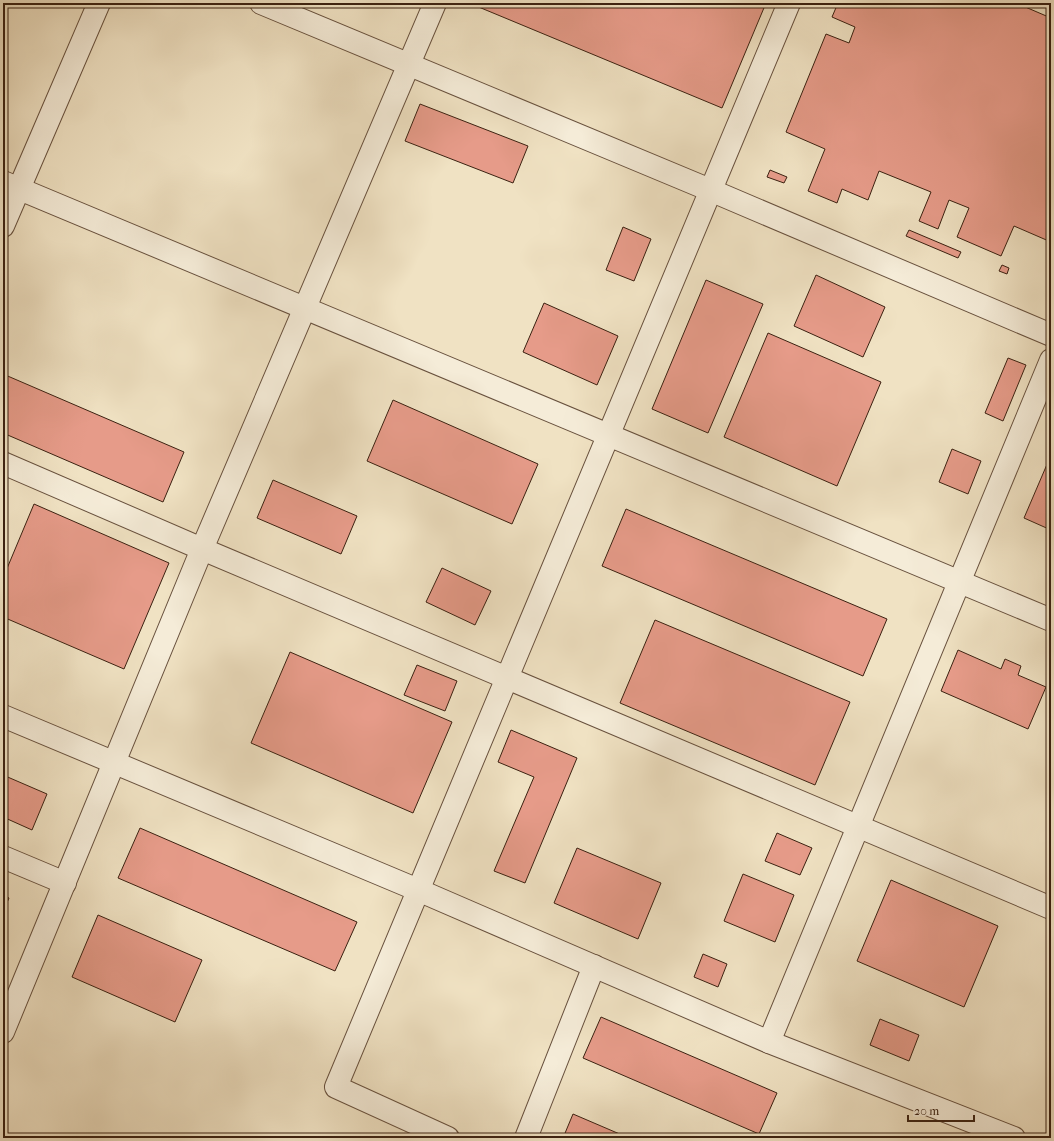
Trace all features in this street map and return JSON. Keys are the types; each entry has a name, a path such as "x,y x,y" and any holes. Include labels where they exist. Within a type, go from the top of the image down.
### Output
{"lane":[{"path":"3,226 11,186 98,3"},
{"path":"261,3 710,190 1051,335"},
{"path":"3,1032 10,994 66,882 202,549 435,3"},
{"path":"448,1138 336,1087 508,679 607,435 789,3"},
{"path":"11,186 1051,620"},
{"path":"769,1042 1051,360"},
{"path":"3,463 508,679 1051,908"},
{"path":"3,716 418,890 769,1042 1014,1138"},
{"path":"3,857 66,882"},
{"path":"526,1138 594,966"}],"building":[{"path":"469,3 766,3 722,108"},
{"path":"838,3 1016,3 1051,18 1051,242 1014,226 1001,256 957,237 969,208 949,200 938,229 919,221 931,192 879,171 868,200 842,189 837,203 808,191 825,149 786,132 826,34 849,43 855,27 832,17"},
{"path":"420,104 528,146 513,183 405,141"},
{"path":"770,170 787,177 784,183 767,177"},
{"path":"623,227 651,239 634,281 606,270"},
{"path":"909,230 961,252 958,258 906,236"},
{"path":"1002,265 1009,268 1007,274 999,271"},
{"path":"816,275 885,307 863,357 794,326"},
{"path":"706,280 763,304 708,433 652,409"},
{"path":"544,303 618,336 597,385 523,352"},
{"path":"768,333 881,382 837,486 724,437"},
{"path":"1008,358 1026,365 1003,421 985,413"},
{"path":"3,374 184,452 163,502 3,433"},
{"path":"393,400 538,464 512,524 367,461"},
{"path":"952,449 981,461 968,494 939,482"},
{"path":"1051,455 1051,530 1024,518"},
{"path":"273,480 357,516 341,554 257,518"},
{"path":"34,504 169,563 124,669 3,617 3,578"},
{"path":"626,509 887,619 863,676 602,566"},
{"path":"442,568 491,591 475,625 426,602"},
{"path":"655,620 850,702 815,785 620,703"},
{"path":"958,650 1001,669 1005,659 1021,666 1018,675 1046,687 1028,729 941,691"},
{"path":"290,652 452,722 413,813 251,743"},
{"path":"417,665 457,681 445,711 404,695"},
{"path":"511,730 577,758 525,883 494,871 534,777 498,762"},
{"path":"3,775 47,794 32,830 3,817"},
{"path":"140,828 357,922 335,971 118,878"},
{"path":"777,833 812,848 800,875 765,861"},
{"path":"577,848 661,883 638,939 554,903"},
{"path":"743,874 794,895 775,942 724,921"},
{"path":"891,880 998,926 964,1007 857,961"},
{"path":"3,895 9,898 3,912"},
{"path":"98,915 202,960 175,1022 72,977"},
{"path":"703,954 727,964 718,987 694,977"},
{"path":"601,1017 777,1093 759,1134 583,1058"},
{"path":"880,1019 919,1035 909,1061 870,1045"},
{"path":"573,1114 629,1138 563,1138"}]}
